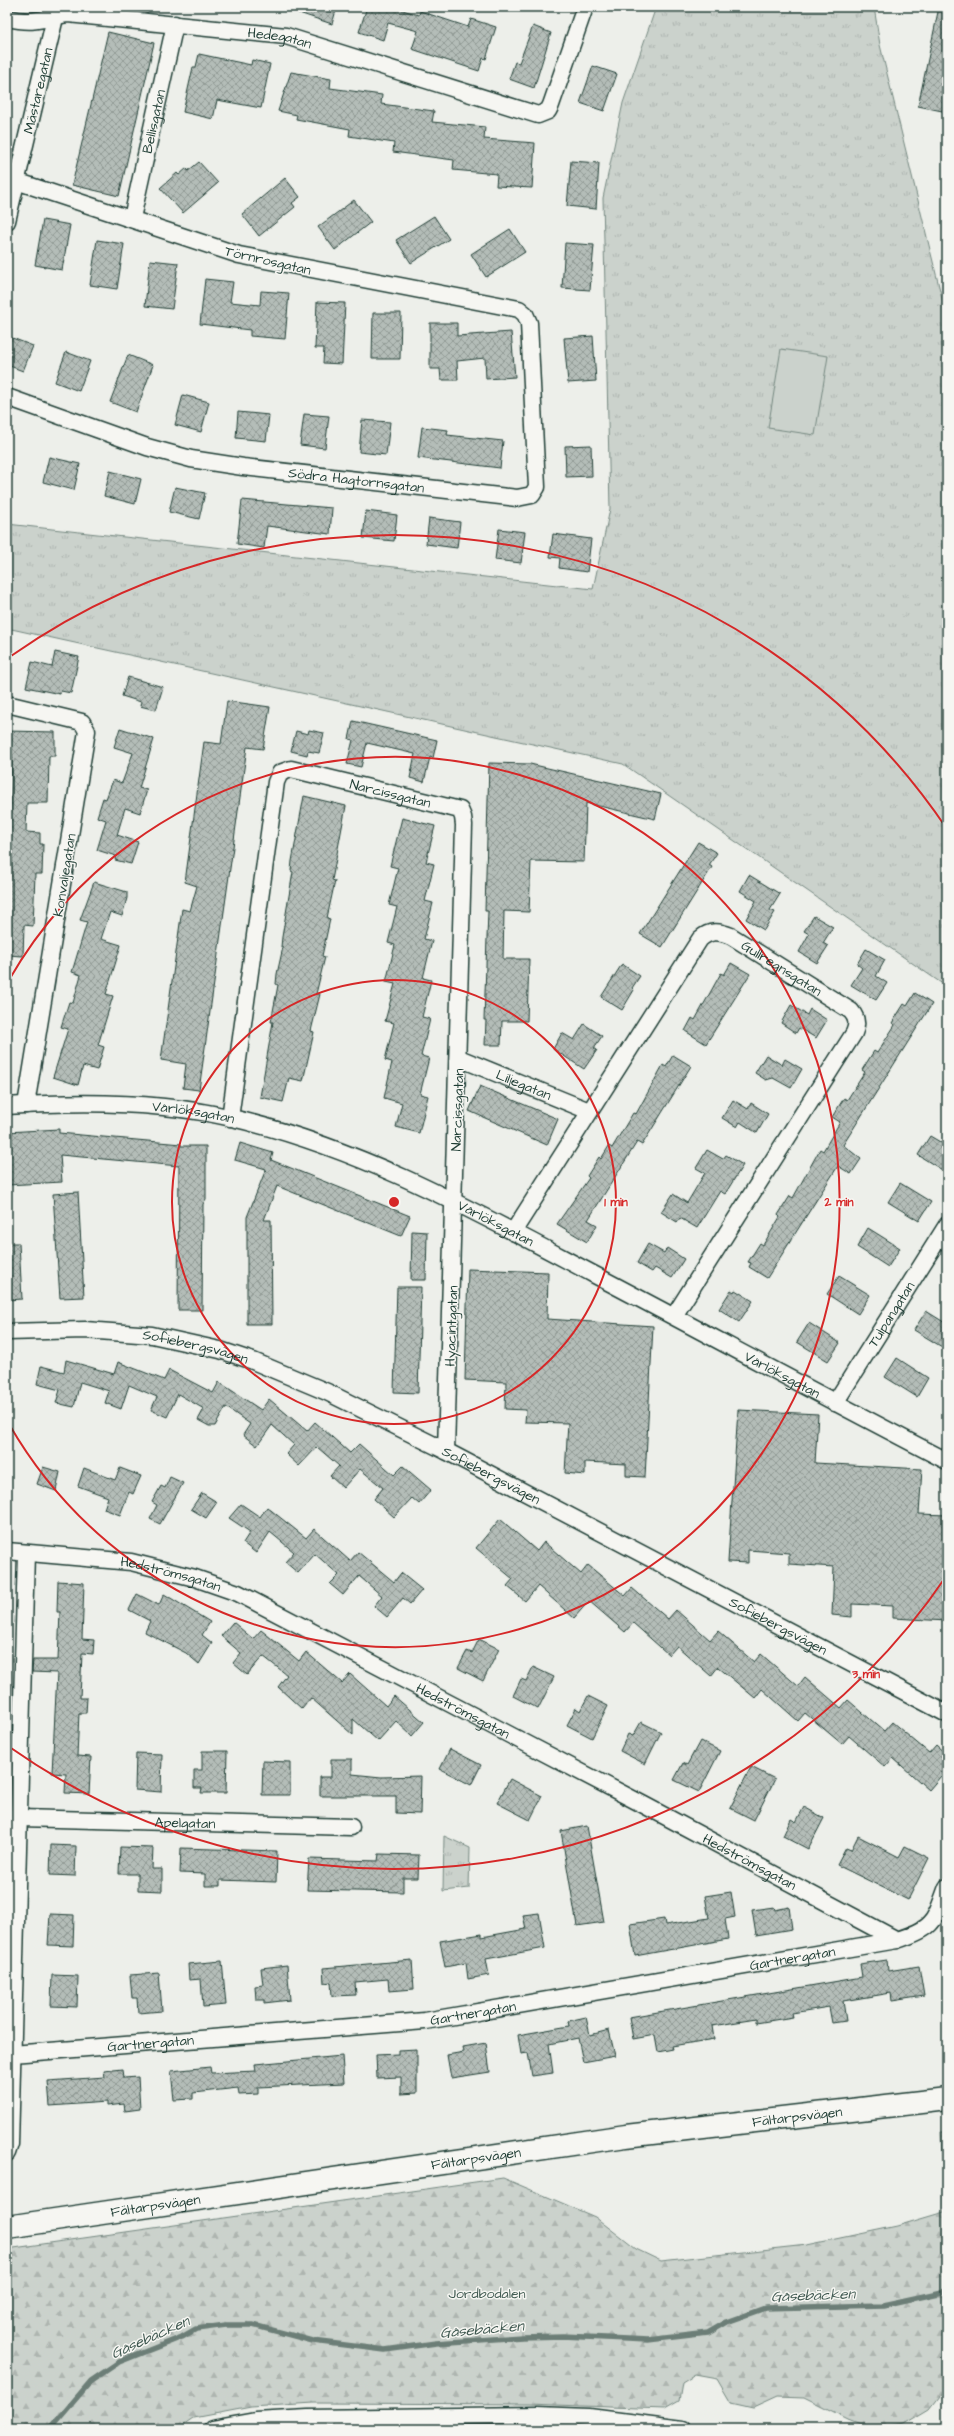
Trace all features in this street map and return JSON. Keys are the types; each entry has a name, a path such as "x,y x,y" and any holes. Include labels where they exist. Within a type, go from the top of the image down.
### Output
{"main road":[{"name":"Fältarpsvägen","path":"7,2227 626,2136 947,2099"}],"street":[{"name":"Hedegatan","path":"7,18 28,22 41,22 56,12 286,36 532,114 544,114 551,105 585,7"},
{"name":"Mästaregatan","path":"7,220 56,12"},
{"name":"Bellisgatan","path":"132,218 175,24"},
{"name":"Törnrosgatan","path":"16,181 132,218 239,255 511,306 525,314"},
{"name":"Södra Hagtornsgatan","path":"7,397 146,447 191,459 243,467 525,498 536,492 538,480 529,323 525,314"},
{"name":"Konvaljegatan","path":"7,704 82,722 87,731 26,1105"},
{"name":"Narcissgatan","path":"230,1118 276,782 280,774 288,770 457,809 462,813 459,1058 455,1201"},
{"name":"Gullregnsgatan","path":"513,1232 700,939 710,932 723,933 731,936 850,1011 857,1020 854,1033 674,1316"},
{"name":"Liljegatan","path":"459,1058 589,1111"},
{"name":"Vårlöksgatan","path":"7,1106 96,1104 158,1107 230,1118 332,1147 455,1201 947,1461"},
{"name":"Hyacintgatan","path":"446,1451 455,1201"},
{"name":"Tulpangatan","path":"835,1403 947,1225"},
{"name":"Sofiebergsvägen","path":"7,1332 85,1330 152,1335 220,1350 327,1392 446,1451 947,1714"},
{"name":"Hedströmsgatan","path":"7,1552 131,1562 195,1578 238,1593 644,1804 897,1940"},
{"path":"7,2153 10,2144 12,2054 10,1970 20,1818 26,1553"},
{"name":"Apelgatan","path":"20,1818 351,1826"},
{"name":"Gartnergatan","path":"12,2054 425,2021 897,1940 928,1928 935,1918 947,1887"},
{"path":"212,2429 308,2418 561,2423 683,2429"}],"green space":[{"path":"656,7 874,7 880,45 947,319 947,987 623,764 7,628 7,524 593,589 610,509 603,198 623,103"},
{"path":"781,349 828,356 815,435 768,428"},
{"path":"444,1836 470,1848 469,1888 443,1891"},
{"name":"Jordbodalen","path":"941,2132 947,2132 947,2387 930,2409 905,2424 881,2429 871,2429 848,2420 804,2398 777,2397 753,2408 731,2403 717,2379 695,2375 682,2383 679,2401 665,2409 529,2404 314,2403 251,2407 193,2418 177,2429 7,2429 7,2249 503,2178 595,2217 636,2249 661,2261 807,2245 897,2226 944,2212"}],"building":[{"path":"291,7 337,7 332,24 290,10"},
{"path":"367,7 393,7 419,15 420,11 468,27 471,19 496,27 486,59 483,58 479,71 412,49 418,31 388,23 383,40 359,32"},
{"path":"939,7 947,7 947,112 918,106"},
{"path":"533,26 551,33 534,88 509,79 515,62 519,63"},
{"path":"108,32 154,43 119,196 72,185"},
{"path":"199,54 251,65 252,60 270,64 261,108 217,100 213,119 183,112 193,67 196,67"},
{"path":"593,66 617,74 604,111 580,103"},
{"path":"291,72 331,79 330,88 382,95 381,104 434,111 432,122 485,127 484,139 535,143 532,188 496,186 497,174 453,170 454,160 393,152 394,143 349,136 350,129 296,119 297,115 278,111"},
{"path":"571,161 599,163 596,209 567,206"},
{"path":"199,162 218,183 183,213 160,188 177,173 179,175 187,168 188,171"},
{"path":"285,178 300,197 292,203 295,207 259,236 242,214"},
{"path":"354,200 371,222 335,250 318,227"},
{"path":"434,216 449,239 411,263 396,240"},
{"path":"43,220 70,225 62,270 35,265"},
{"path":"510,229 525,252 486,277 471,254"},
{"path":"97,240 124,244 117,289 90,285"},
{"path":"565,243 594,245 590,290 562,288"},
{"path":"150,260 178,263 172,309 145,306"},
{"path":"205,279 233,282 230,302 260,305 261,291 289,293 285,339 250,336 250,330 200,324"},
{"path":"317,302 345,303 342,364 323,363 324,348 315,348"},
{"path":"373,313 401,313 400,359 372,359"},
{"path":"430,323 457,323 457,336 511,332 515,377 486,379 485,358 457,361 458,380 441,380 440,369 430,369"},
{"path":"7,336 33,346 23,371 7,365"},
{"path":"593,336 596,381 568,383 564,338"},
{"path":"66,352 90,361 79,391 55,382"},
{"path":"128,355 153,365 136,412 110,402"},
{"path":"183,395 209,402 201,432 175,425"},
{"path":"238,412 269,415 266,441 236,438"},
{"path":"304,414 329,416 325,448 300,445"},
{"path":"362,420 390,422 386,455 359,452"},
{"path":"422,427 448,430 447,435 503,441 500,468 418,458"},
{"path":"591,445 592,476 566,477 565,446"},
{"path":"49,457 80,464 74,490 43,482"},
{"path":"110,471 141,479 135,504 104,496"},
{"path":"175,487 205,493 199,519 169,512"},
{"path":"242,500 332,508 330,534 267,526 264,548 237,544"},
{"path":"366,511 397,515 394,541 363,538"},
{"path":"429,518 460,522 457,548 426,544"},
{"path":"499,529 525,532 521,563 495,560"},
{"path":"553,534 591,539 587,572 559,568 560,558 550,557"},
{"path":"55,652 79,657 71,693 61,691 60,694 26,687 32,662 52,667"},
{"path":"128,677 163,687 156,710 140,706 141,702 122,696"},
{"path":"227,701 270,707 263,749 247,747 199,1090 183,1088 186,1064 161,1060 182,909 190,911 197,886 185,882 204,742 221,744"},
{"path":"353,721 437,740 433,758 430,757 424,782 410,778 415,754 367,743 361,767 347,764 353,740 349,739"},
{"path":"120,728 154,739 139,788 147,790 140,813 125,808 117,835 138,842 131,864 115,860 116,856 97,850 106,820 97,817 103,798 106,799 113,780 122,783 133,753 114,747"},
{"path":"309,730 324,733 319,753 308,751 307,755 291,751 296,731 308,734"},
{"path":"7,731 55,732 55,756 49,756 48,803 27,803 26,832 40,833 40,844 43,844 42,874 35,874 33,926 24,925 23,956 7,955 7,832 10,832 12,755 7,755"},
{"path":"489,763 530,764 661,794 655,819 586,803 584,862 531,861 529,912 504,911 503,959 529,959 527,1021 502,1021 501,1045 485,1045 486,1020 484,1020 488,911 485,911"},
{"path":"304,796 346,806 332,880 335,881 327,918 330,919 322,956 325,957 316,994 320,994 311,1031 314,1032 303,1081 289,1078 283,1102 260,1097 273,1022 271,1022 278,985 276,984 277,974 283,947 281,947 282,937 293,872 291,871 292,861"},
{"path":"402,818 435,826 426,862 434,864 425,901 433,903 424,939 432,941 423,978 431,980 422,1017 430,1019 421,1056 429,1058 420,1094 428,1096 419,1133 396,1127 402,1103 384,1098 392,1062 385,1060 394,1023 385,1021 395,984 386,982 395,945 388,943 397,907 389,905 398,868 390,866"},
{"path":"698,842 717,853 709,865 712,867 662,947 640,934"},
{"path":"749,875 780,894 770,910 775,912 764,930 746,919 756,901 740,891"},
{"path":"94,882 127,892 127,898 122,916 110,912 101,939 121,945 106,994 113,996 98,1045 104,1047 97,1070 83,1066 78,1085 53,1077 68,1029 61,1027 69,1002 73,1003 81,975 72,972 87,922 80,920"},
{"path":"814,916 833,927 823,943 828,946 817,963 799,952 809,934 804,931"},
{"path":"866,949 885,960 876,976 887,983 876,1000 851,985 862,968 857,964"},
{"path":"731,963 750,974 706,1044 685,1031 692,1018 695,1020 721,973 724,975"},
{"path":"622,964 640,976 632,988 634,990 622,1010 601,997"},
{"path":"915,993 932,1004 843,1145 861,1159 851,1174 838,1166 767,1278 749,1267 751,1263 748,1262 760,1243 763,1245 780,1217 778,1215 790,1196 793,1198 820,1149 823,1151 840,1122 832,1117 844,1098 847,1100 865,1072 862,1070 874,1051 877,1053 895,1025 892,1023 904,1004 907,1006"},
{"path":"791,1005 807,1015 810,1009 827,1020 816,1038 799,1028 796,1033 781,1023"},
{"path":"584,1024 602,1036 594,1048 597,1050 584,1069 553,1049 562,1033 574,1040"},
{"path":"673,1055 691,1066 642,1145 637,1142 588,1220 597,1225 587,1242 557,1224 589,1178 587,1176 599,1157 601,1159 609,1146 612,1148 633,1113 636,1114 663,1065 666,1067"},
{"path":"766,1055 782,1065 785,1059 802,1069 791,1088 773,1078 766,1080 755,1073"},
{"path":"480,1086 558,1119 547,1145 469,1111"},
{"path":"733,1100 748,1109 751,1103 768,1114 757,1133 740,1122 737,1127 722,1118"},
{"path":"59,1129 59,1133 181,1144 181,1146 206,1146 206,1199 203,1204 202,1310 178,1310 179,1166 60,1155 62,1182 7,1185 7,1132"},
{"path":"930,1136 947,1146 947,1173 918,1155"},
{"path":"240,1143 273,1153 271,1160 410,1216 401,1236 277,1186 264,1220 271,1220 272,1324 247,1324 247,1217 266,1169 235,1160"},
{"path":"707,1150 723,1159 726,1155 743,1165 725,1194 720,1191 697,1228 680,1218 677,1222 661,1212 673,1194 687,1203 705,1173 696,1168"},
{"path":"900,1183 931,1202 919,1221 888,1202"},
{"path":"78,1192 84,1297 60,1298 53,1194"},
{"path":"868,1228 900,1248 888,1267 857,1247"},
{"path":"412,1231 427,1232 426,1280 411,1280"},
{"path":"7,1243 19,1243 22,1299 7,1300"},
{"path":"648,1244 664,1253 667,1248 684,1259 672,1278 655,1268 652,1272 637,1263"},
{"path":"468,1269 548,1272 547,1319 653,1326 645,1477 626,1476 626,1464 606,1463 585,1462 585,1475 565,1473 568,1423 525,1422 526,1410 505,1409 506,1382 465,1380"},
{"path":"839,1276 870,1295 858,1314 827,1294"},
{"path":"397,1287 421,1287 418,1393 394,1392"},
{"path":"731,1290 734,1292 735,1290 753,1301 739,1322 719,1309"},
{"path":"926,1311 947,1324 947,1350 914,1330"},
{"path":"809,1323 840,1343 828,1361 797,1342"},
{"path":"897,1358 928,1378 917,1397 885,1377"},
{"path":"66,1360 114,1374 118,1362 164,1380 169,1370 213,1393 219,1382 261,1410 269,1399 307,1431 315,1422 350,1453 359,1444 394,1475 403,1466 431,1490 419,1504 412,1498 394,1517 374,1499 383,1488 360,1469 343,1488 330,1476 339,1466 317,1447 299,1466 286,1454 294,1445 272,1425 257,1446 243,1435 250,1424 226,1407 215,1426 209,1426 198,1420 204,1409 178,1394 167,1417 151,1410 157,1397 129,1385 121,1409 105,1403 109,1391 80,1382 74,1407 56,1403 60,1390 37,1384 41,1366 64,1372"},
{"path":"738,1410 818,1414 815,1463 922,1469 919,1514 947,1515 947,1621 893,1618 893,1606 852,1604 852,1617 832,1615 834,1567 789,1564 789,1553 748,1550 748,1563 728,1562"},
{"path":"43,1467 60,1472 56,1491 37,1484"},
{"path":"84,1468 115,1480 120,1468 141,1476 133,1494 129,1492 120,1515 104,1509 108,1497 78,1486"},
{"path":"170,1477 183,1483 160,1524 150,1519 157,1505 152,1502 161,1486 165,1488"},
{"path":"202,1493 217,1502 206,1518 191,1509"},
{"path":"241,1504 260,1517 267,1507 306,1538 314,1529 350,1561 358,1552 394,1582 401,1573 422,1590 410,1604 403,1598 387,1617 374,1606 382,1596 359,1576 343,1595 330,1584 339,1575 315,1554 298,1573 285,1562 294,1552 270,1532 256,1553 243,1543 250,1532 229,1518"},
{"path":"500,1519 537,1551 544,1542 581,1574 588,1565 625,1596 632,1588 668,1619 676,1610 710,1640 718,1631 754,1662 761,1654 798,1686 805,1677 841,1708 848,1700 884,1731 892,1722 929,1753 936,1745 947,1755 947,1769 929,1790 893,1758 885,1767 849,1736 842,1744 805,1713 798,1721 762,1689 755,1698 718,1667 711,1676 677,1646 669,1655 633,1623 625,1632 589,1601 574,1618 538,1586 525,1601 507,1586 513,1579 476,1548"},
{"path":"58,1581 84,1583 82,1639 94,1640 93,1654 82,1653 80,1698 87,1698 86,1713 79,1713 77,1756 91,1757 89,1794 65,1793 66,1774 52,1773 57,1673 32,1672 33,1660 58,1660 60,1612 57,1612"},
{"path":"137,1594 159,1605 164,1594 210,1622 202,1635 212,1643 199,1664 186,1653 145,1632 150,1621 129,1610"},
{"path":"233,1622 253,1639 261,1630 299,1661 306,1652 342,1683 350,1674 386,1706 394,1696 424,1722 412,1736 396,1721 378,1741 353,1719 353,1735 311,1698 302,1709 278,1687 287,1675 263,1656 247,1675 233,1663 241,1653 221,1636"},
{"path":"479,1639 499,1649 483,1681 458,1668 467,1651 472,1653"},
{"path":"533,1667 554,1677 538,1709 513,1696 521,1679 526,1681"},
{"path":"588,1696 608,1706 592,1738 567,1725 576,1708 580,1711"},
{"path":"641,1722 661,1732 645,1764 620,1751 628,1734 633,1736"},
{"path":"700,1741 720,1751 699,1792 674,1780 683,1763 687,1765"},
{"path":"450,1749 481,1765 471,1785 440,1769"},
{"path":"202,1751 227,1751 226,1793 201,1793 202,1788 194,1788 194,1770 202,1770"},
{"path":"136,1753 162,1754 161,1792 135,1790"},
{"path":"331,1759 352,1759 352,1774 381,1777 421,1776 420,1814 396,1813 396,1796 320,1796 320,1777 331,1777"},
{"path":"263,1761 290,1762 290,1795 262,1795"},
{"path":"751,1767 775,1779 754,1820 730,1808"},
{"path":"510,1779 542,1796 530,1820 497,1803"},
{"path":"804,1807 824,1818 808,1849 783,1836 791,1819 796,1822"},
{"path":"587,1826 604,1922 577,1926 561,1831"},
{"path":"858,1836 899,1857 905,1846 929,1858 908,1900 837,1865 846,1848 851,1850"},
{"path":"51,1845 76,1846 75,1876 50,1875"},
{"path":"120,1847 153,1848 152,1869 162,1869 162,1891 138,1890 138,1874 119,1874"},
{"path":"181,1848 277,1851 276,1882 220,1880 220,1886 205,1886 205,1874 180,1873"},
{"path":"379,1854 419,1855 418,1878 403,1878 403,1892 307,1890 309,1859 378,1861"},
{"path":"731,1892 735,1917 725,1919 728,1939 635,1956 630,1924 664,1919 665,1925 709,1918 705,1896"},
{"path":"774,1907 775,1910 789,1907 792,1929 756,1935 752,1910"},
{"path":"539,1913 545,1948 486,1959 489,1975 468,1979 466,1963 445,1967 440,1941 482,1934 482,1937 526,1929 523,1915"},
{"path":"50,1914 74,1915 73,1946 48,1945"},
{"path":"412,1960 414,1989 389,1991 388,1979 355,1982 356,1995 332,1996 331,1982 324,1983 323,1968"},
{"path":"887,1960 888,1971 919,1966 924,1996 892,2001 891,1993 843,2001 846,2021 832,2023 829,2007 792,2013 793,2017 756,2023 756,2019 712,2026 714,2039 672,2046 673,2049 658,2052 655,2035 633,2039 629,2017 862,1977 860,1964"},
{"path":"222,1961 226,2005 203,2007 201,1979 189,1980 188,1964"},
{"path":"287,1965 290,2000 264,2003 264,2000 256,2000 255,1986 263,1985 261,1968"},
{"path":"159,1973 162,2011 138,2013 137,1998 132,1998 130,1975"},
{"path":"52,1975 78,1976 77,2007 51,2006"},
{"path":"586,2017 590,2035 609,2030 615,2056 583,2062 578,2038 549,2044 553,2073 532,2076 528,2053 521,2054 518,2035 569,2026 568,2021"},
{"path":"486,2043 490,2072 451,2078 447,2055 464,2052 463,2047"},
{"path":"417,2049 417,2093 401,2094 401,2077 377,2078 376,2055 398,2054 398,2050"},
{"path":"342,2056 344,2083 258,2087 258,2094 239,2095 238,2088 193,2093 193,2099 174,2100 171,2071 210,2067 211,2073 256,2071 255,2064"},
{"path":"123,2069 124,2078 138,2077 140,2109 125,2111 124,2104 107,2106 107,2102 50,2106 48,2081 105,2077 104,2071"}],"waterway":[{"name":"Gåsebäcken","path":"50,2429 91,2381 119,2362 182,2337 196,2329 226,2325 253,2325 313,2341 385,2350 436,2343 522,2337 563,2336 648,2340 708,2333 727,2322 766,2308 883,2305 947,2291"}]}
